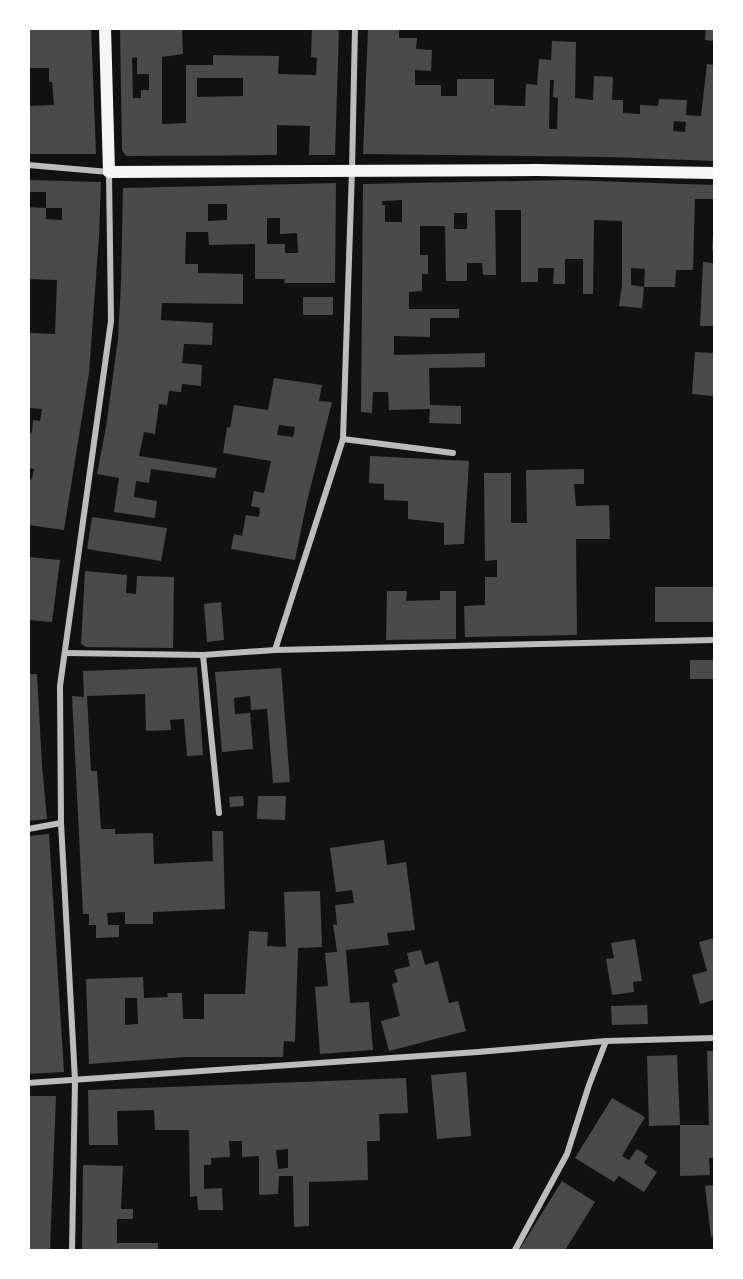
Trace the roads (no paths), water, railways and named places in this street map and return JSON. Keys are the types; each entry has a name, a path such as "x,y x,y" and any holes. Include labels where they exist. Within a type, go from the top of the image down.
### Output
{"main road":[{"path":"105,28 109,172 537,170 714,173"}],"street":[{"path":"275,650 342,439 355,28"},
{"path":"28,165 109,172 111,321 60,686 60,823 75,1080 72,1251"},
{"path":"342,439 453,453"},
{"path":"65,654 203,656 275,650 714,640"},
{"path":"203,656 219,813"},
{"path":"28,829 60,823"},
{"path":"28,1083 466,1053 606,1041 714,1038"},
{"path":"515,1251 567,1154 606,1041"}]}
